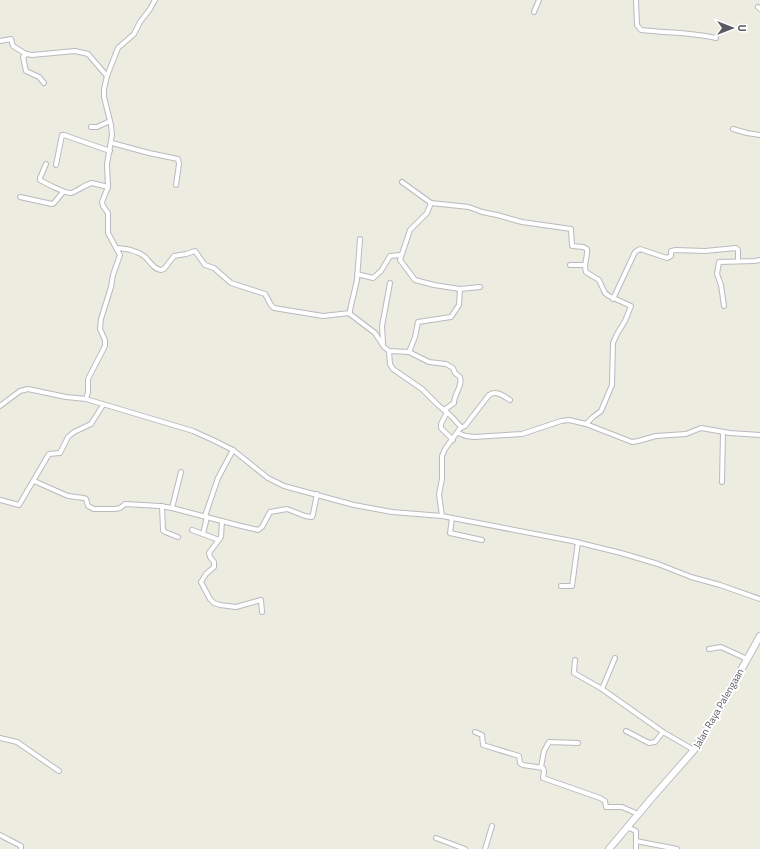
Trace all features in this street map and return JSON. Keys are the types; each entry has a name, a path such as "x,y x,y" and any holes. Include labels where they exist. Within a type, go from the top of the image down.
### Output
{"street":[{"path":"86,399 88,392 88,379 105,346 105,340 101,332 100,323 120,255 108,233 108,213 102,204 108,187 107,164 112,143 112,132 104,94 107,76 118,48 134,34 140,22 155,0"},
{"path":"534,12 539,0"},
{"path":"636,0 637,25 641,30 696,34 716,38"},
{"path":"0,41 11,40 13,46 26,54 44,55 75,51 88,54 107,76"},
{"path":"26,54 23,57 26,71 38,77 44,83"},
{"path":"91,127 97,127 110,121"},
{"path":"733,129 747,133 760,134"},
{"path":"56,165 61,137 64,135 110,151"},
{"path":"112,143 178,159 180,164 176,185"},
{"path":"46,164 40,180 63,192 71,193 92,183 108,187"},
{"path":"402,182 431,203 468,207 522,222 570,228 572,231 573,246 583,247 587,250 585,265 586,272 597,278 605,293 613,299 629,304 631,307 613,343 612,385 601,411 586,424"},
{"path":"20,197 52,204 63,192"},
{"path":"431,203 427,213 410,230 401,254 401,262 415,280 460,289 480,287"},
{"path":"350,313 357,274 360,239"},
{"path":"116,248 134,250 144,256 154,267 161,270 164,269 174,256 195,251 205,265 214,268 231,283 265,294 274,308 323,316 350,313"},
{"path":"613,299 635,252 640,249 667,258 671,256 671,251 676,250 705,251 736,248 738,250 738,261"},
{"path":"357,274 373,278 381,271 390,256 401,254"},
{"path":"724,306 721,285 717,274 719,262 760,260"},
{"path":"570,265 585,265"},
{"path":"383,345 382,326 390,283"},
{"path":"409,352 415,337 418,322 451,317 459,305 460,289"},
{"path":"350,313 356,320 375,333 389,351 390,364 393,369 422,389 446,411 460,425 461,428"},
{"path":"389,351 409,352 429,362 447,364 453,368 455,373 460,377 461,384 454,397 454,403 446,411 441,424 441,428 453,440"},
{"path":"0,406 14,394 24,389 86,399 193,431 233,450 276,483 354,505 392,512 442,516 578,542 658,564 691,577 720,584 760,599"},
{"path":"442,516 440,494 442,479 442,456 445,449 489,395 497,392 510,400"},
{"path":"0,500 19,505 49,454 60,453 68,437 74,432 91,424 103,405"},
{"path":"458,433 470,437 491,437 525,433 565,420 586,424 635,442 656,436 686,434 701,428 723,432 760,435"},
{"path":"722,482 723,432"},
{"path":"203,534 206,517 218,478 233,450"},
{"path":"172,508 181,472"},
{"path":"34,481 68,496 84,498 86,499 88,506 94,509 118,509 125,504 147,504 172,508 258,530 262,527 270,512 287,509 312,517 317,494"},
{"path":"162,506 163,530 178,537"},
{"path":"452,518 450,533 482,540"},
{"path":"222,521 221,536 209,553 214,562 214,567 201,581 210,599 220,605 236,607 261,600 262,612"},
{"path":"192,530 219,540"},
{"path":"561,586 570,587 573,585 578,542"},
{"name":"Jalan Raya Palengaan","path":"609,849 694,750 712,722 759,638"},
{"path":"709,649 721,647 747,659"},
{"path":"602,689 615,658"},
{"path":"575,660 574,673 602,689 662,732 694,750"},
{"path":"626,731 648,743 655,742 662,732"},
{"path":"475,732 482,735 482,743 484,745 520,756 520,763 523,765 541,767"},
{"path":"0,738 17,742 59,771"},
{"path":"578,743 549,742 544,752 541,767 544,769 543,778 600,798 605,801 606,807 620,807 638,814"},
{"path":"485,849 492,826"},
{"path":"627,827 636,831 636,849"},
{"path":"0,835 12,842 20,844 21,849"},
{"path":"436,838 464,849"},
{"path":"636,841 677,849"}]}
